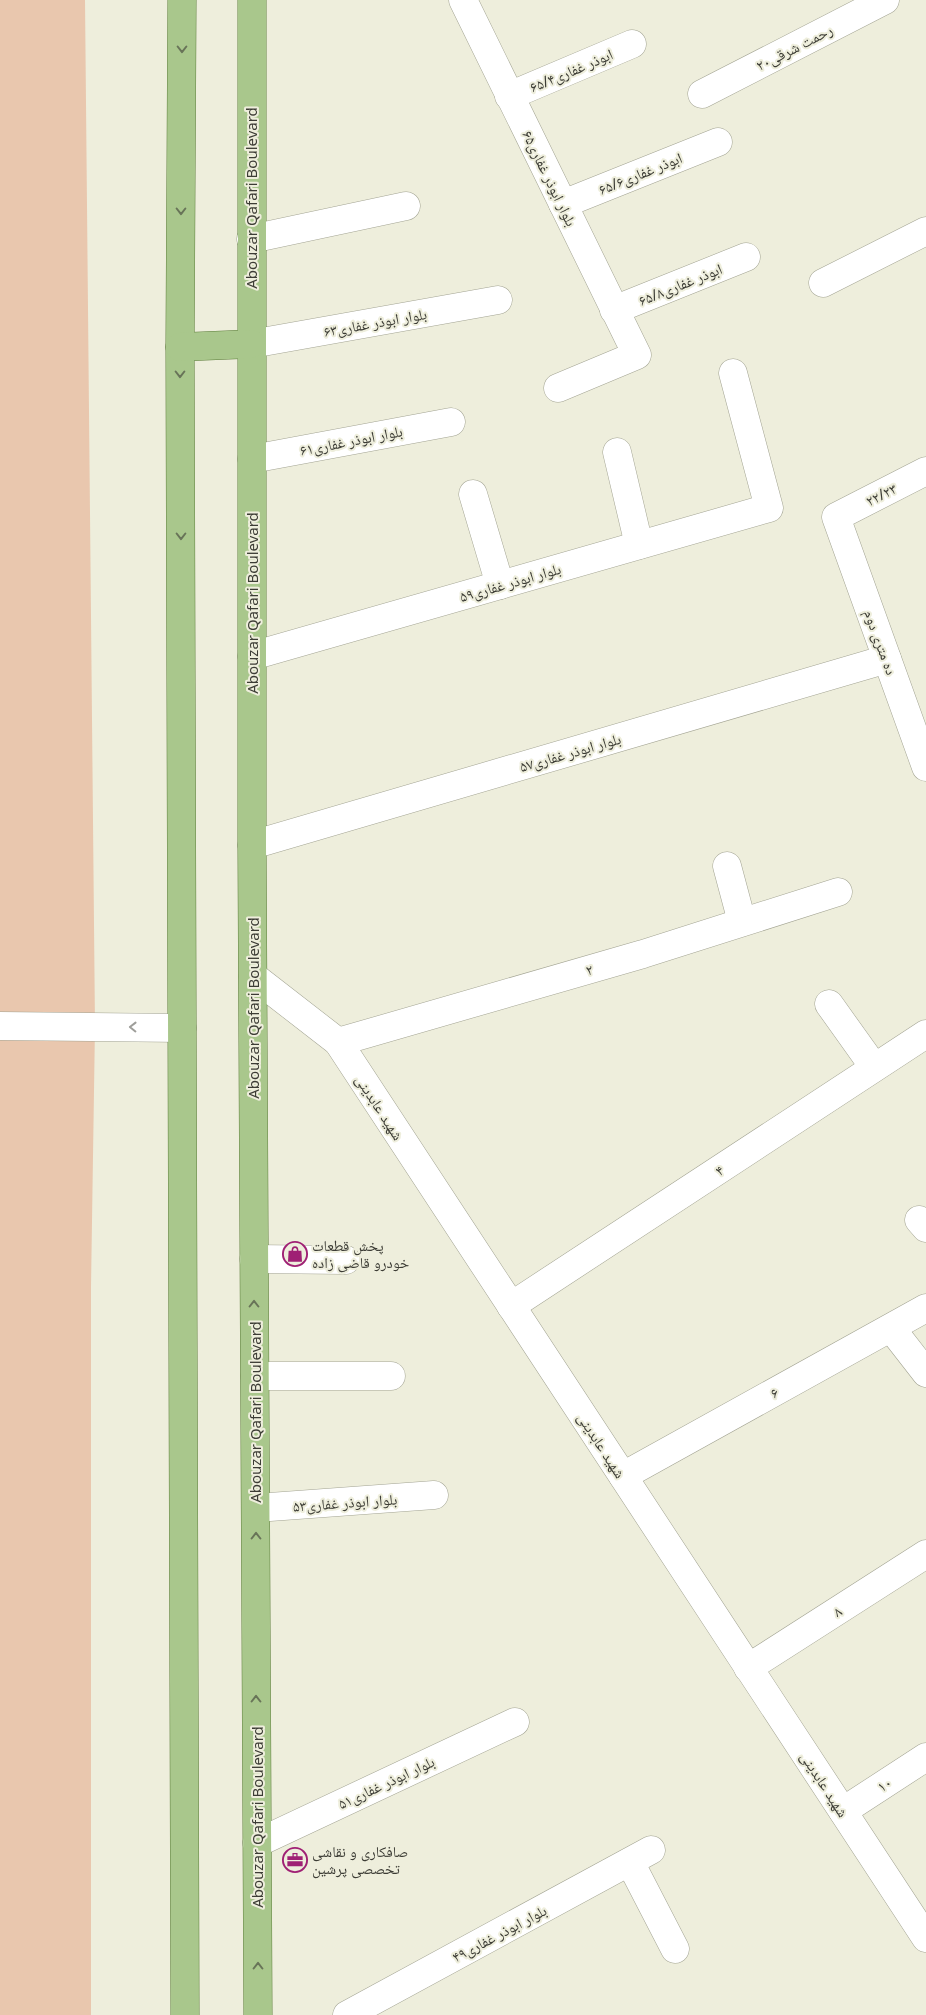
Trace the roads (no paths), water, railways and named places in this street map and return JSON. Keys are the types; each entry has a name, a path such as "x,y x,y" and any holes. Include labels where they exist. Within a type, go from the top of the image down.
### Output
{"main road":[{"path":"182,0 180,347 185,2015"},
{"name":"Abouzar Qafari Boulevard","path":"252,0 252,845 258,2015"},
{"path":"180,347 251,344"}],"street":[{"name":"بلوار ابوذر غفاری۶۵","path":"462,0 637,355 558,388"},
{"name":"۲۰رحمت شرقی","path":"702,94 885,0"},
{"name":"۶۵/۴ابوذر غفاری","path":"510,96 632,44"},
{"name":"۶۵/۶ابوذر غفاری","path":"562,204 718,142"},
{"path":"252,240 406,206"},
{"path":"824,283 926,231"},
{"name":"۶۵/۸ابوذر غفاری","path":"614,310 746,257"},
{"name":"بلوار ابوذر غفاری۶۳","path":"251,344 498,300"},
{"name":"بلوار ابوذر غفاری۵۹","path":"252,656 768,508 734,373"},
{"name":"بلوار ابوذر غفاری۶۱","path":"252,459 451,422"},
{"path":"618,452 639,545"},
{"name":"۲۲/۲۳","path":"836,517 926,471"},
{"path":"473,494 500,585"},
{"name":"ده متری دوم","path":"836,517 887,659 916,707 926,767"},
{"name":"بلوار ابوذر غفاری۵۷","path":"252,845 887,659"},
{"path":"727,866 742,922"},
{"name":"۲","path":"338,1042 643,954 838,892"},
{"name":"شهید عابدینی","path":"253,976 338,1042 926,1938"},
{"path":"829,1004 874,1068"},
{"path":"0,1026 182,1028"},
{"name":"۴","path":"511,1306 926,1034"},
{"path":"254,1259 346,1260"},
{"name":"۶","path":"623,1476 926,1308"},
{"path":"891,1328 926,1372"},
{"path":"255,1376 391,1376"},
{"name":"بلوار ابوذر غفاری۵۳","path":"256,1508 434,1495"},
{"name":"۸","path":"748,1668 926,1554"},
{"name":"بلوار ابوذر غفاری۵۱","path":"257,1843 514,1722"},
{"name":"۱۰","path":"842,1811 926,1757"},
{"name":"بلوار ابوذر غفاری۴۹","path":"347,2015 640,1856 675,1949"}],"place":[{"name":"پخش قطعات خودرو قاضی زاده","path":"295,1254"},
{"name":"صافکاری و نقاشی تخصصی پرشین","path":"295,1860"}]}
